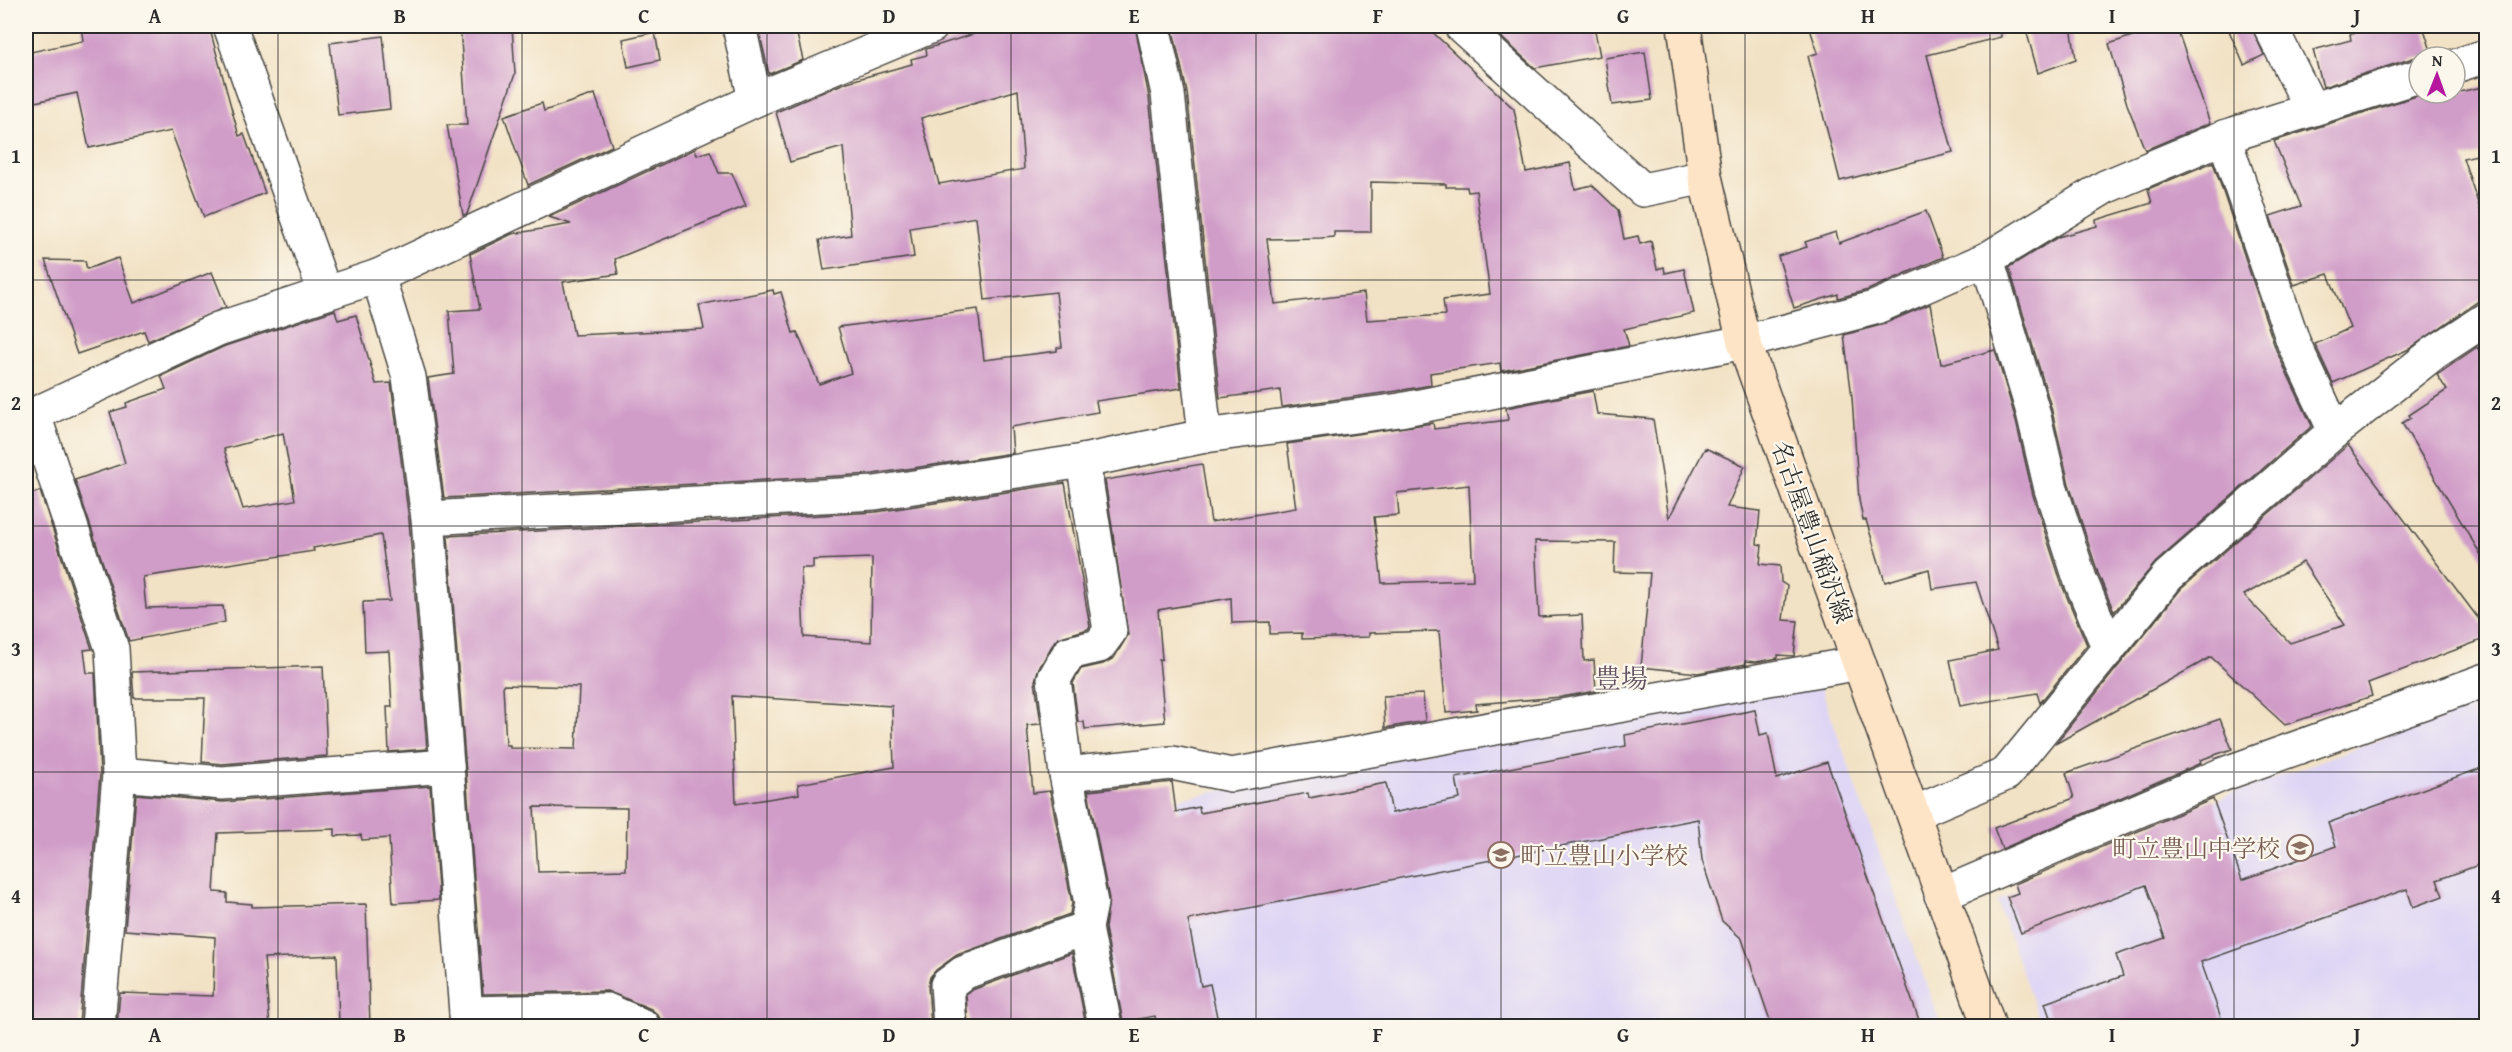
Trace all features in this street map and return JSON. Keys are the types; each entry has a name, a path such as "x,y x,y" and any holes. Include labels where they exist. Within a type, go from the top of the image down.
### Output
{"main road":[{"name":"名古屋豊山稲沢線","path":"1684,26 1705,177 1744,342 1989,1026"}],"street":[{"path":"230,26 325,293"},
{"path":"739,26 755,100"},
{"path":"98,1026 119,774 112,649 30,416 218,329 378,276 755,100 932,26"},
{"path":"1153,26 1168,94 1205,435"},
{"path":"1461,26 1643,190 1705,177"},
{"path":"2270,26 2311,108"},
{"path":"2467,62 2487,56"},
{"path":"428,518 875,493 1083,460 1205,435 1400,410 1744,342 1874,308 1987,259 2105,187 2224,137 2407,80"},
{"path":"2224,137 2294,344 2335,431"},
{"path":"1987,259 2033,412 2051,489 2080,579 2109,649"},
{"path":"378,276 409,377 428,518 467,1020 607,1010 643,1026"},
{"path":"1914,813 2006,774 2168,576 2335,431 2434,353 2487,319"},
{"path":"1083,460 1110,631 1099,646 1069,653 1054,679 1066,774 1091,903 1086,928 1105,1026"},
{"path":"1066,774 1172,763 1231,775 1859,663"},
{"path":"1941,896 2221,775 2487,680"},
{"path":"119,774 222,783 447,766"},
{"path":"950,1026 947,986 963,973 1086,928"}],"shaded area":[{"name":"町立豊山小学校","path":"1818,679 1941,1026 1120,1026 1089,861 1155,849 1180,827 1177,799"},
{"name":"町立豊山中学校","path":"2486,701 2486,1026 2041,1026 1997,901 2230,794"}],"building":[{"path":"81,26 209,26 239,136 244,134 265,193 204,217 171,131 89,148 77,93 35,102 26,53 83,41"},
{"path":"460,26 512,26 515,74 467,214 463,215 447,125 467,125"},
{"path":"758,26 795,26 803,60 769,74"},
{"path":"979,26 1135,26 1149,97 1181,388 1096,401 1098,412 1011,427 1013,453 873,474 444,498 428,378 454,374 449,311 480,309 470,254 512,234 571,224 549,217 695,149 697,155 710,151 719,173 732,173 746,206 615,259 618,274 563,282 574,335 704,329 699,305 773,290 774,294 781,292 793,333 797,332 819,384 851,373 838,327 978,309 984,360 1057,351 1057,348 1062,347 1056,292 985,300 976,217 910,228 914,257 824,270 819,240 851,235 843,147 790,162 776,112 847,82 912,64 911,59 927,55 926,49 980,32","holes":["1018,90 1024,169 939,184 921,118"]},
{"path":"1172,26 1426,26 1514,109 1526,172 1570,163 1575,189 1592,185 1618,210 1624,239 1638,236 1640,244 1651,241 1657,269 1664,267 1665,273 1684,269 1694,313 1624,329 1629,346 1501,371 1500,363 1430,373 1431,385 1282,407 1280,390 1220,398 1187,92","holes":["1371,182 1446,184 1446,187 1467,187 1468,192 1476,191 1490,294 1443,300 1445,315 1367,320 1364,293 1275,304 1267,239 1321,238 1334,237 1334,232 1371,232"]},
{"path":"1499,26 1594,26 1600,56 1535,68 1501,37"},
{"path":"1809,26 2000,26 2001,37 1927,55 1953,152 1840,181 1808,56 1818,53"},
{"path":"2025,26 2071,26 2076,59 2038,73"},
{"path":"2161,26 2176,26 2210,123 2145,150 2127,104 2109,44"},
{"path":"2227,26 2251,26 2264,55 2244,65"},
{"path":"2382,26 2423,26 2429,45 2407,45 2407,60 2323,87 2313,50 2351,40 2350,34"},
{"path":"655,32 660,60 628,67 623,39"},
{"path":"383,36 390,109 338,115 330,43"},
{"path":"1645,52 1652,100 1612,105 1605,58"},
{"path":"2487,86 2487,153 2463,158 2487,230 2487,295 2409,349 2333,383 2315,344 2350,328 2328,274 2294,285 2270,216 2301,206 2274,141 2407,99 2407,105 2467,105 2467,90"},
{"path":"595,94 612,146 528,185 504,116 542,103 544,111"},
{"path":"2213,162 2276,350 2312,426 2156,562 2114,612 2098,573 2069,484 2051,407 2009,267 2058,237 2097,226 2096,220 2152,203 2148,189"},
{"path":"1926,211 1943,257 1868,290 1838,298 1838,294 1794,308 1778,256 1807,247 1805,242 1836,232 1839,243"},
{"path":"118,258 134,303 212,272 226,307 148,341 144,331 77,354 45,260 85,261 87,269"},
{"path":"1930,304 1941,364 1995,350 2015,417 2033,495 2062,585 2087,645 2040,703 2037,693 1960,706 1950,660 1998,650 1976,582 1932,589 1929,569 1885,582 1866,520 1863,520 1859,500 1852,397 1844,335 1881,325"},
{"path":"335,310 338,320 356,315 376,384 391,383 409,520 427,749 389,752 387,707 392,707 389,651 365,652 363,602 390,601 381,535 313,548 314,551 143,577 146,608 223,606 225,622 129,641 75,480 125,463 110,412 127,407 126,403 166,389 161,376 225,346","holes":["283,433 295,500 243,509 224,449"]},
{"path":"2477,347 2487,363 2487,565 2402,423 2411,418 2409,415 2447,390 2437,375"},
{"path":"1593,391 1597,414 1653,419 1669,518 1705,448 1745,466 1727,507 1760,511 1757,544 1762,545 1760,564 1780,566 1781,582 1787,586 1783,620 1798,621 1794,656 1778,655 1778,658 1756,662 1745,661 1746,664 1698,673 1641,667 1650,573 1614,572 1615,542 1535,541 1539,617 1582,615 1584,661 1594,660 1596,691 1561,697 1476,704 1477,710 1446,713 1439,631 1369,633 1369,637 1302,639 1302,633 1270,634 1270,622 1232,623 1231,598 1158,610 1162,659 1159,660 1165,722 1085,729 1084,722 1078,722 1073,683 1081,669 1103,664 1114,658 1128,635 1105,480 1202,464 1211,522 1296,508 1287,444 1433,423 1434,429 1508,420 1506,408","holes":["1469,485 1473,580 1382,583 1374,517 1399,515 1397,493"]},
{"path":"2348,445 2487,630 2487,638 2368,683 2372,696 2285,725 2211,657 2055,744 2181,589","holes":["2303,562 2345,625 2290,643 2244,595"]},
{"path":"1065,483 1090,626 1088,629 1058,638 1053,644 1038,670 1035,681 1041,724 1027,725 1033,793 1050,791 1072,903 1070,914 957,955 936,970 930,977 928,986 931,1026 664,1026 658,1015 651,1009 607,991 483,994 448,536 876,512","holes":["872,558 871,642 804,637 801,568 813,568 813,560","503,685 579,687 576,749 510,748 510,745 506,745","732,696 892,706 894,767 798,784 799,794 736,804","534,807 627,808 626,870 538,872"]},
{"path":"40,491 92,649 84,650 87,673 95,673 100,774 79,1024 26,1019 26,496"},
{"path":"323,666 327,756 222,764 202,762 205,698 134,698 132,672"},
{"path":"1423,694 1425,721 1385,728 1383,696"},
{"path":"1755,710 1760,735 1768,733 1777,779 1827,762 1919,1020 1901,1026 1772,1026 1742,939 1722,921 1702,860 1698,819 1188,920 1201,986 1210,984 1219,1026 1157,1026 1155,1016 1123,1022 1105,928 1109,899 1088,791 1172,782 1176,812 1199,807 1200,813 1308,793 1309,798 1386,783 1392,813 1460,799 1456,778 1626,746 1625,735"},
{"path":"2220,719 2232,749 2200,760 2201,763 2002,849 1994,828 2074,798 2066,773"},
{"path":"2487,766 2487,862 2437,880 2443,896 2413,907 2407,889 2201,962 2224,1026 2053,1026 2045,1003 2123,976 2116,955 2165,938 2146,885 2021,933 2007,897 2018,893 2015,884 2213,799 2242,880 2336,846 2328,823"},
{"path":"430,786 439,900 393,903 389,838 362,840 361,835 335,836 335,829 218,833 214,892 227,893 227,902 252,904 252,907 366,904 370,1026 339,1026 337,955 264,958 270,1026 117,1026 120,993 213,996 215,937 125,930 136,794 223,802"},
{"path":"1072,953 1086,1026 968,1026 966,994"}],"place":[{"name":"町立豊山中学校","path":"2300,848"},
{"name":"町立豊山小学校","path":"1501,855"}],"district":[{"name":"豊場","path":"1621,678"}]}
